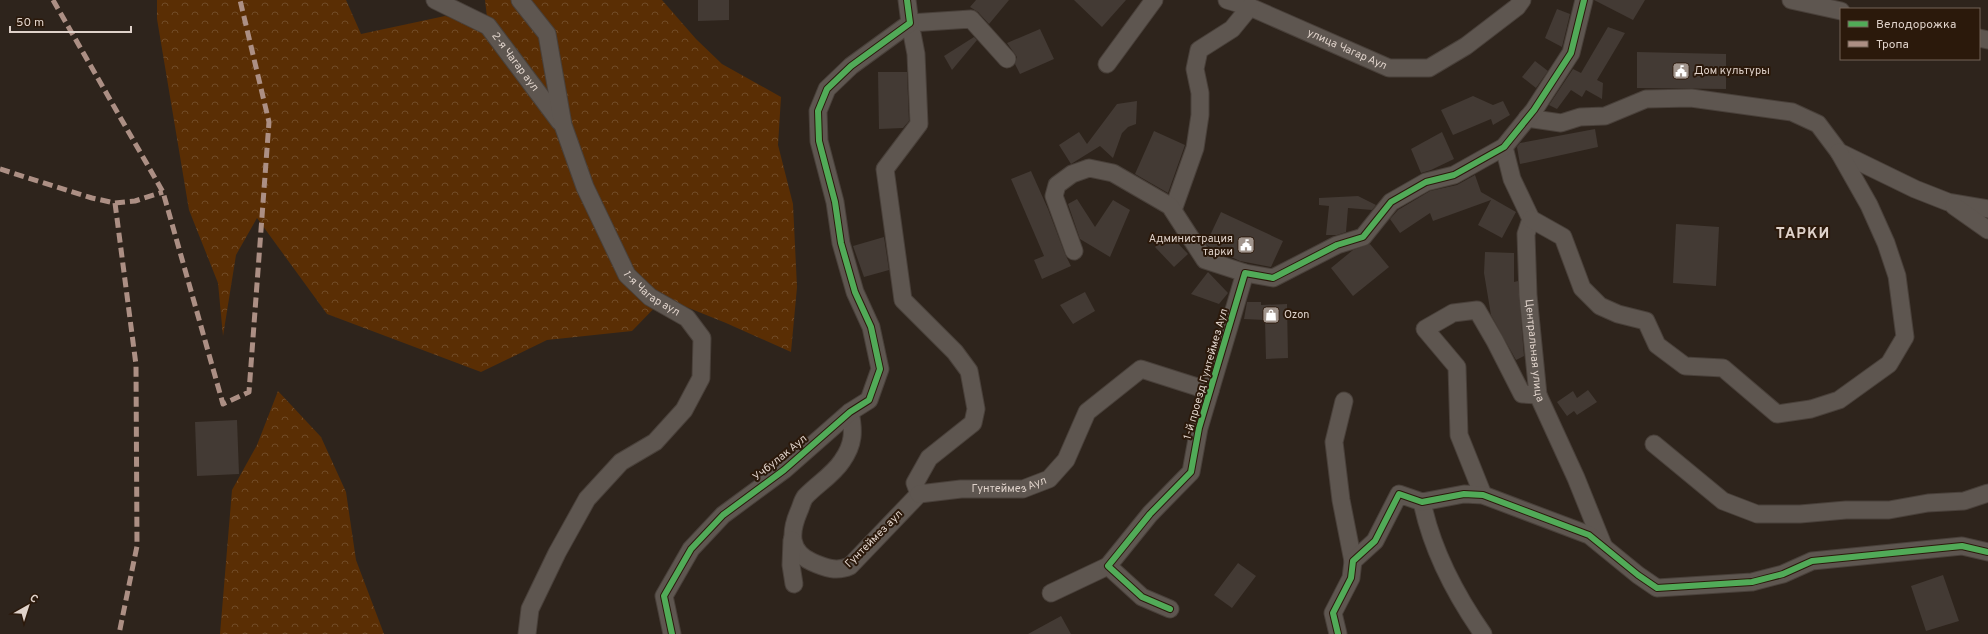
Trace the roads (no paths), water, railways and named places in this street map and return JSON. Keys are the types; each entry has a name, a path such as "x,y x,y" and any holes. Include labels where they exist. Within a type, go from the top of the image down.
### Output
{"street":[{"name":"2-я Чагар аул","path":"435,0 488,26 562,125"},
{"name":"1-я Чагар аул","path":"520,0 547,34 562,125 586,187 627,275 650,297 686,318 702,338 700,378 684,410 655,442 621,462 588,499 557,553 530,610 527,634"},
{"path":"907,0 916,54 919,124 886,169 903,300 960,358 969,371 976,409 973,423 929,458 915,482 919,494"},
{"path":"1142,0 1129,20 1107,64 1154,0"},
{"name":"улица Чагар Аул","path":"1227,0 1250,7 1389,68 1429,68 1466,46 1517,6 1522,0"},
{"path":"1074,250 1054,196 1057,184 1072,174 1089,168 1113,173 1170,206 1205,260 1245,273 1273,278 1337,245 1363,236 1391,202 1426,182 1454,175 1504,147 1528,118 1572,53 1584,0"},
{"path":"1791,0 1840,11"},
{"path":"1172,210 1195,148 1200,115 1200,93 1195,69 1199,50 1232,29 1250,7"},
{"path":"910,23 971,19 1007,59"},
{"name":"Учбулак Аул","path":"672,634 664,596 691,549 723,515 784,470 850,412 869,400 880,369 871,327 855,292 841,243 835,202 819,141 818,111 827,89 852,66 910,23"},
{"path":"1504,147 1512,179 1532,218 1563,237 1582,288 1600,306 1618,314 1646,321 1657,345 1685,366 1723,368 1777,414 1812,409 1839,400 1889,364 1905,337 1896,276 1886,243 1869,205 1839,152 1818,124 1792,112 1691,98 1646,98 1605,116 1580,117 1561,123 1528,118"},
{"path":"1839,152 1915,189 1948,202 1988,210"},
{"path":"1948,202 1988,230"},
{"name":"Центральная улица","path":"1532,218 1526,234 1528,295 1538,395 1576,478 1604,547"},
{"name":"1-й проезд Гунтеймез Аул","path":"1108,566 1150,514 1192,472 1199,428 1245,273"},
{"path":"1483,495 1459,435 1457,367 1425,329 1453,313 1477,310 1495,341 1522,394 1538,395"},
{"name":"Гунтеймез Аул","path":"919,494 961,489 1023,489 1049,479 1066,460 1087,412 1141,369 1210,391"},
{"path":"1338,634 1333,613 1350,578 1353,561 1340,500 1334,442 1344,402"},
{"path":"794,584 791,565 792,538 796,519 804,499 842,462 853,436 850,412"},
{"path":"1654,444 1724,501 1757,514 1800,514 1846,510 1889,510 1928,504 1964,501 1988,493"},
{"name":"Гунтеймез аул","path":"792,538 799,554 806,559 825,567 843,569 850,566 919,494"},
{"path":"1353,561 1375,541 1399,494 1422,502 1464,494 1483,495 1589,535 1638,575 1657,588 1752,582 1783,574 1812,561 1962,546 1988,552"},
{"path":"1422,502 1428,530 1461,602 1482,634"},
{"path":"1052,593 1108,566 1142,597 1170,609"}],"place":[{"name":"Дом культуры","path":"1681,71"},
{"name":"Администрация тарки","path":"1246,245"},
{"name":"Ozon","path":"1271,315"}],"district":[{"name":"ТАРКИ","path":"1803,234"}]}
